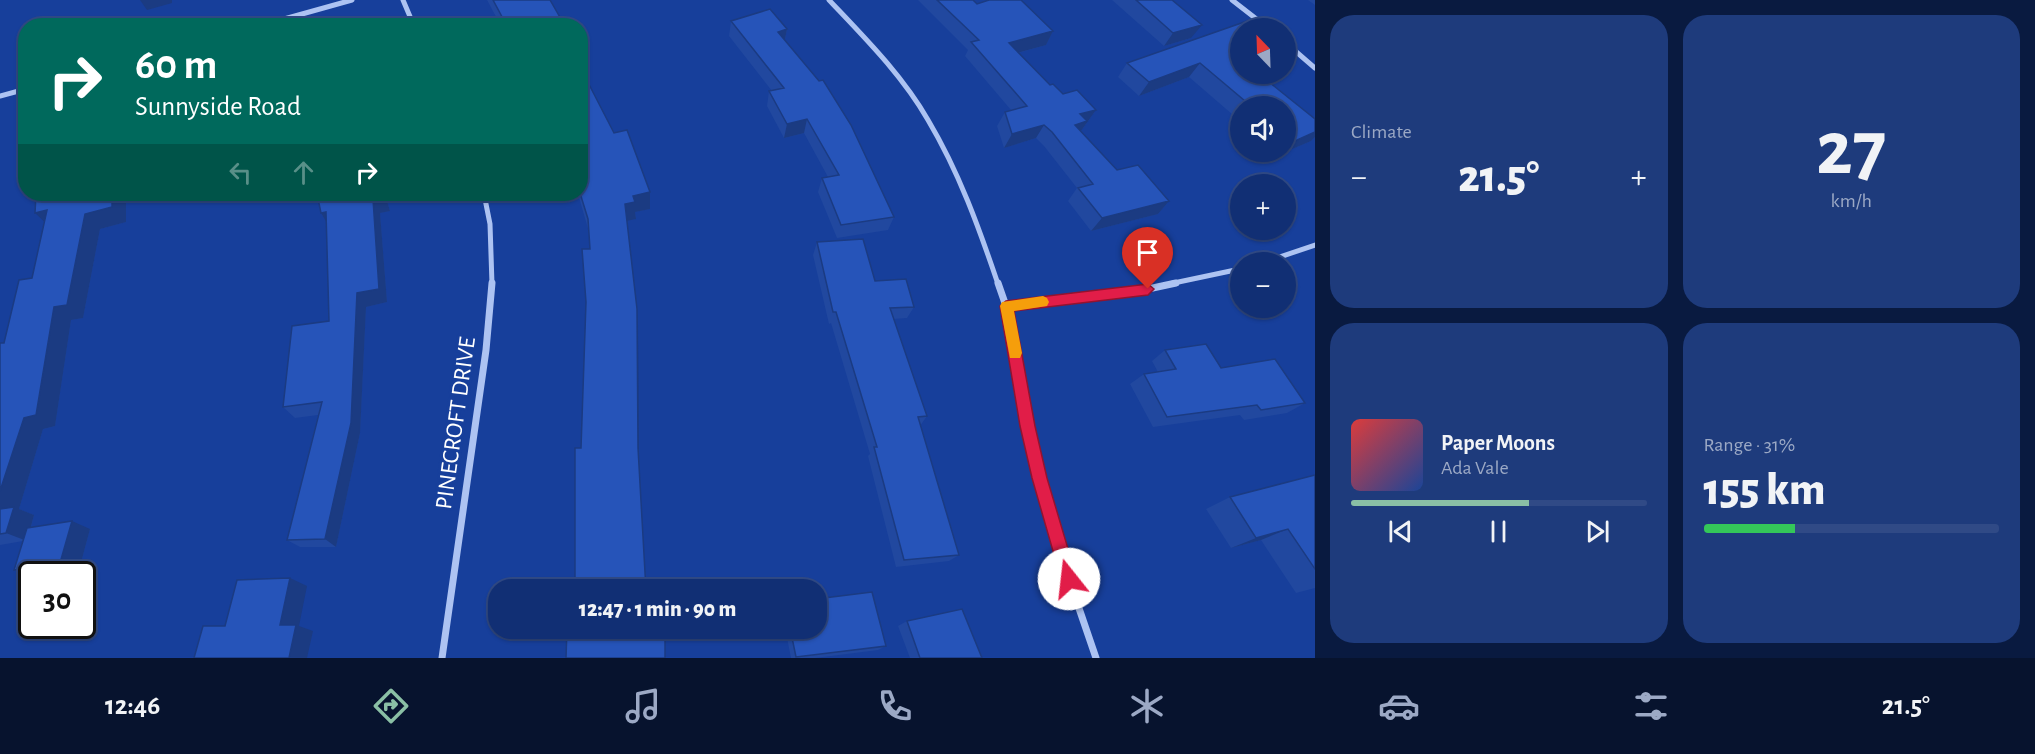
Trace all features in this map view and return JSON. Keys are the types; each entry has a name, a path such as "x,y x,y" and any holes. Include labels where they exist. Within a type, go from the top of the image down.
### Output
{"street":[{"path":"287,18 352,0"},
{"path":"403,0 411,18"},
{"path":"829,0 885,59 928,119 963,186 1006,306 1040,478 1069,579 1096,658"},
{"path":"1232,0 1255,18"},
{"path":"1296,52 1315,68"},
{"path":"0,96 18,91"},
{"name":"PINECROFT DRIVE","path":"442,658 486,337 492,266 490,227 485,201"},
{"path":"1294,252 1315,245"},
{"path":"1006,306 1148,289 1230,271"}],"building":[{"path":"493,0 550,0 560,18 503,18"},
{"path":"937,0 973,0 977,4 989,0 1021,0 1053,31 1009,43 1050,85 1053,84 1063,94 1077,90 1096,110 1080,114 1087,121 1075,125 1117,170 1138,165 1169,201 1102,218 1078,188 1093,184 1052,132 1044,125 1012,134 1005,112 1027,106 971,42 979,40"},
{"path":"1136,0 1172,0 1202,25 1173,33"},
{"path":"770,9 787,29 778,32 819,81 823,80 851,125 894,217 841,225 822,178 839,175 807,119 787,124 769,91 784,88 731,21"},
{"path":"1230,27 1230,84 1271,84 1286,96 1239,96 1200,63 1149,82 1127,63"},
{"path":"588,83 614,133 627,130 650,192 633,196 635,202 625,204 637,309 638,448 645,579 575,579 575,448 581,448 586,302 582,249 590,249 588,219 582,201 588,201"},
{"path":"1296,104 1315,119 1315,132 1296,141"},
{"path":"36,201 112,201 112,207 85,214 67,305 54,307 36,415 24,418 0,491 0,343 4,343 19,280 32,278 47,210 35,213"},
{"path":"318,201 373,201 379,289 357,293 351,423 325,539 287,540 322,402 283,407 292,326 329,321 326,212 321,213"},
{"path":"863,239 875,281 906,279 914,307 890,308 927,416 918,417 959,555 904,560 874,447 877,447 836,312 833,312 817,242"},
{"path":"1206,344 1221,368 1275,359 1305,403 1261,410 1257,405 1167,417 1144,374 1176,369 1165,350"},
{"path":"1315,475 1315,569 1288,529 1256,538 1230,497"},
{"path":"14,507 6,533 0,534 0,509"},
{"path":"72,521 61,561 18,561 18,569 14,570 27,528"},
{"path":"290,578 280,625 296,625 289,658 194,658 203,626 225,626 237,580"},
{"path":"872,592 886,646 796,657 792,639 827,639 827,598"},
{"path":"962,609 982,658 920,658 907,621"},
{"path":"567,639 665,639 665,658 566,658"}],"slow traffic":[{"path":"1015,353 1006,306 1043,302"}],"route":[{"path":"1069,579 1040,478 1006,306 1148,289"}]}
